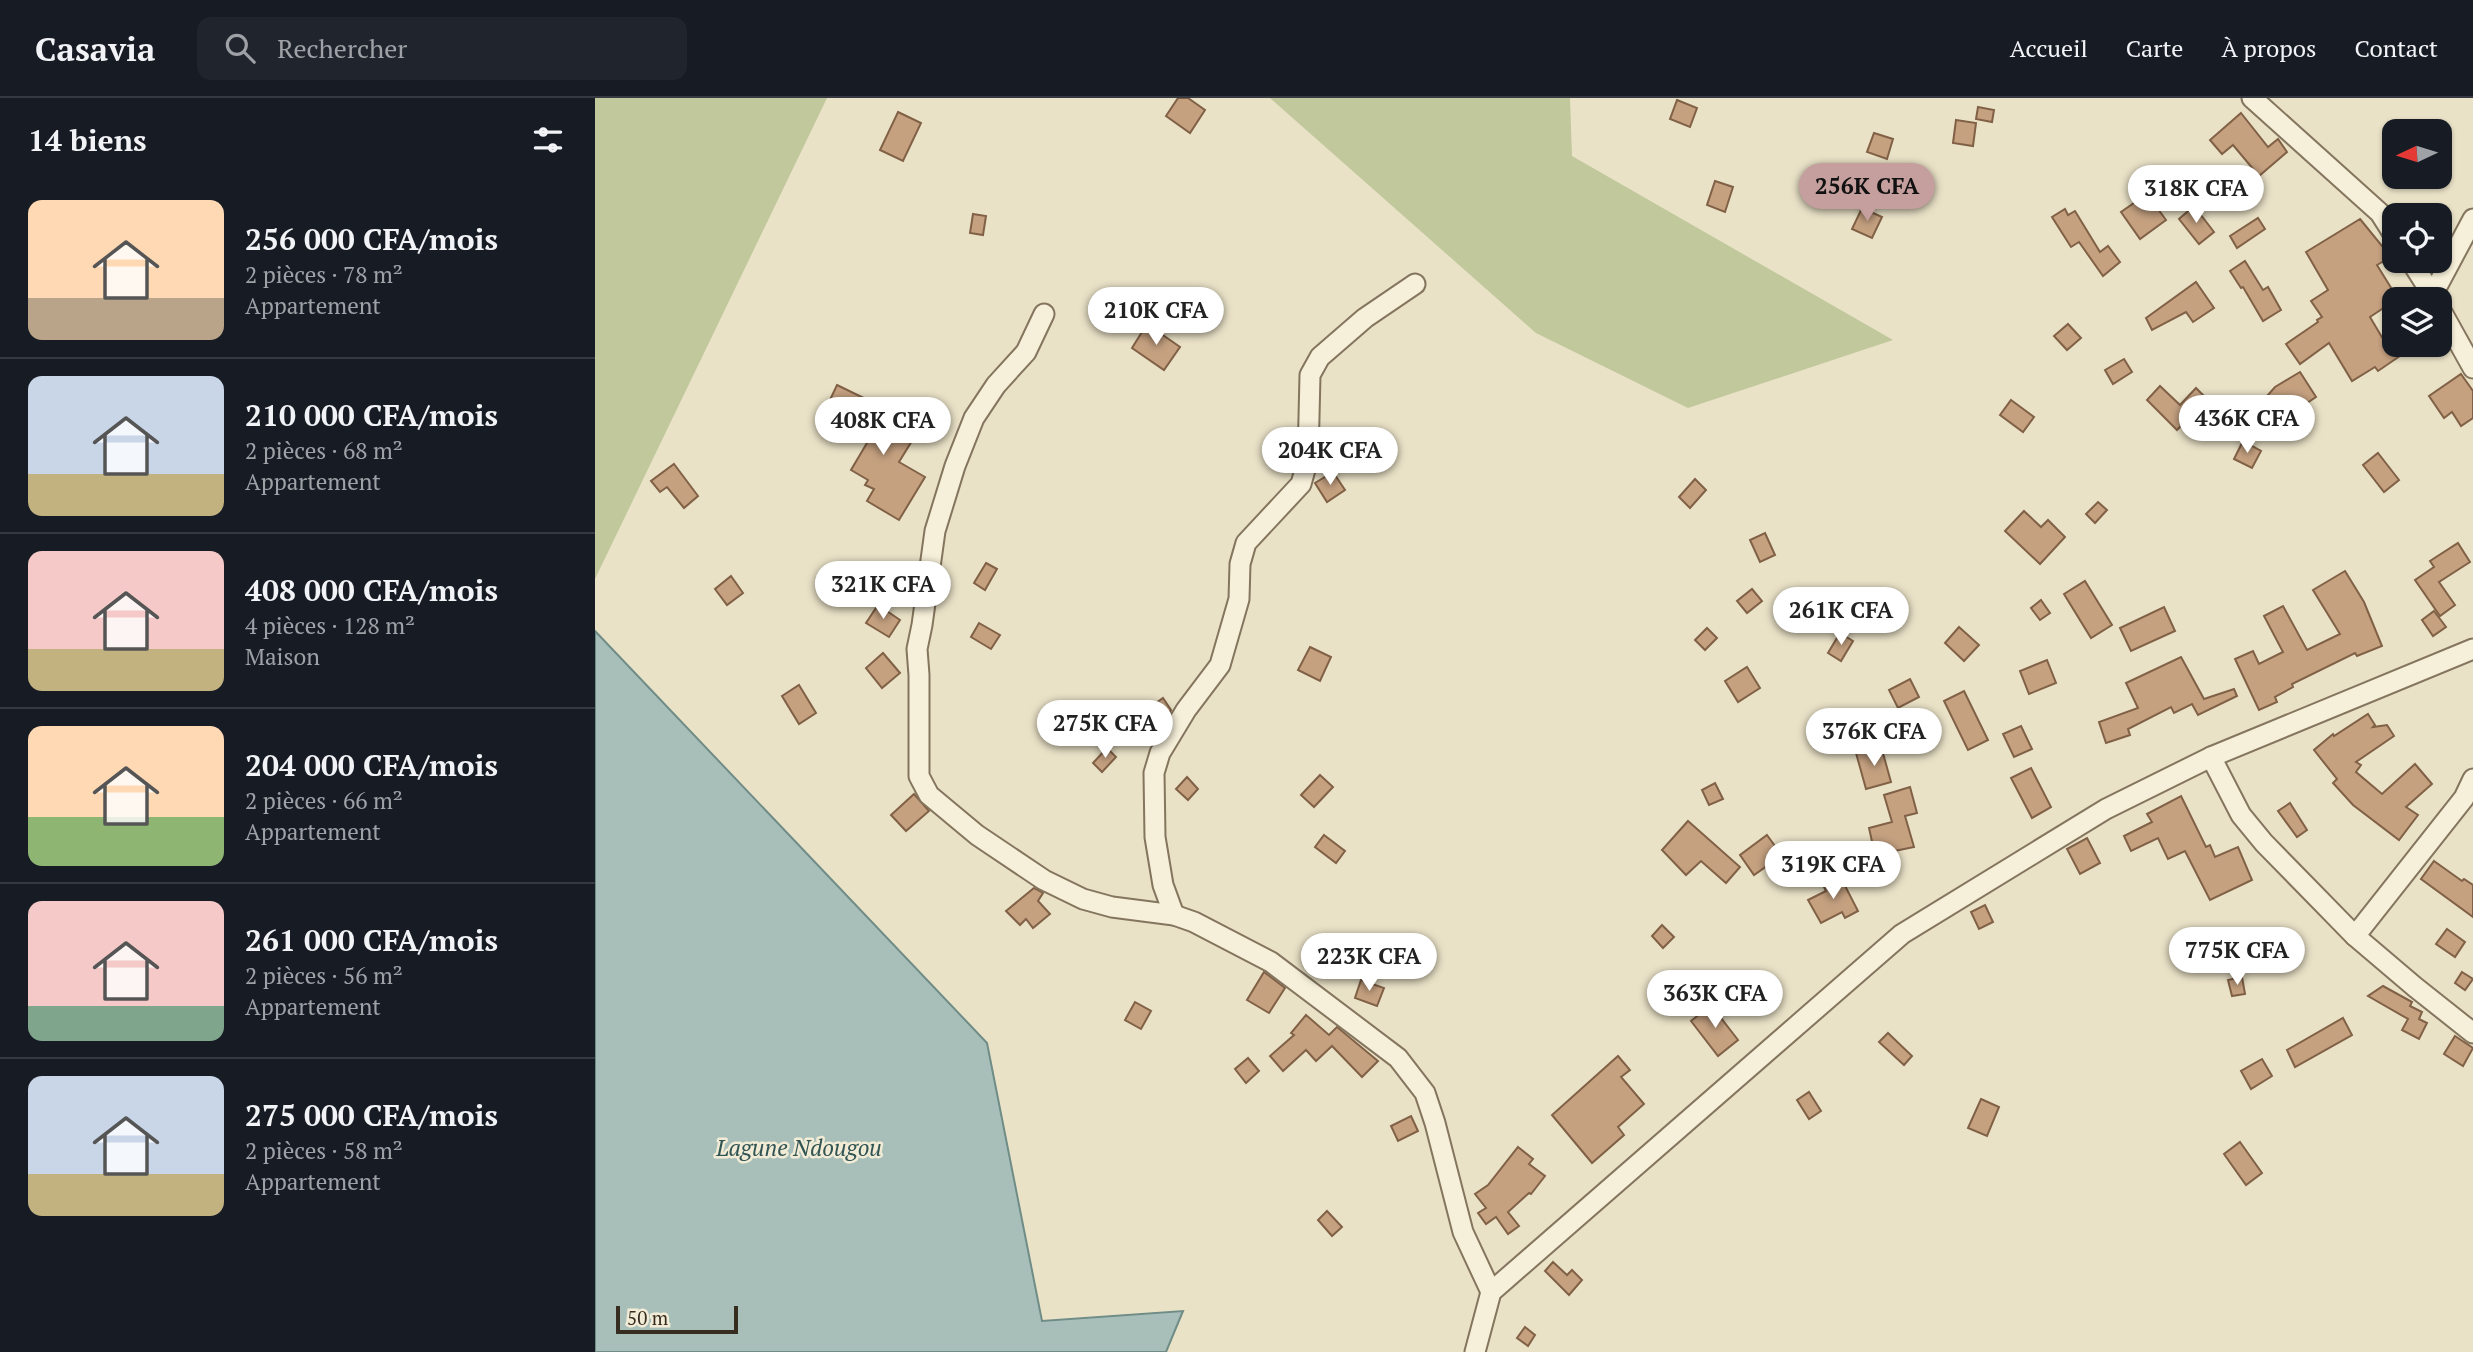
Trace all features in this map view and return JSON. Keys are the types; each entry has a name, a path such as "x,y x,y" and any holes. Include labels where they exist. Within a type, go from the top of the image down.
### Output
{"street":[{"path":"2252,98 2382,216"},
{"path":"2442,287 2473,219"},
{"path":"1174,915 1163,885 1155,836 1154,773 1160,753 1186,710 1220,665 1238,599 1240,564 1246,543 1301,484 1308,458 1310,375 1320,357 1365,318 1415,284"},
{"path":"1044,314 1026,352 996,385 974,418 955,467 936,531 917,649 919,776 929,795 1044,880 1083,899 1112,908 1174,915 1193,922 1271,962 1398,1058 1425,1093 1464,1232 1491,1292"},
{"path":"2452,329 2473,368"},
{"path":"1475,1352 1491,1292 1902,934 2106,809 2211,757 2473,649"},
{"path":"2211,757 2241,815 2264,843 2355,936 2473,1033"},
{"path":"2355,936 2468,801 2473,779"}],"green space":[{"path":"595,98 827,98 595,579"},
{"path":"1270,98 1570,98 1572,156 1893,340 1688,408 1536,333"}],"water":[{"name":"Lagune Ndougou","path":"595,631 987,1043 1042,1321 1183,1311 1166,1352 595,1352"}],"building":[{"path":"1178,98 1188,98 1205,110 1190,133 1166,116"},
{"path":"1677,100 1697,108 1690,127 1670,119"},
{"path":"1978,107 1994,110 1992,122 1976,119"},
{"path":"898,112 921,123 903,161 880,150"},
{"path":"2241,113 2268,147 2278,139 2287,152 2259,176 2233,145 2222,154 2210,140"},
{"path":"1956,120 1976,123 1973,146 1953,143"},
{"path":"1874,133 1893,139 1887,159 1867,152"},
{"path":"2224,174 2236,188 2222,200 2210,186"},
{"path":"1715,181 1733,187 1725,212 1707,205"},
{"path":"2147,194 2166,220 2140,239 2121,212"},
{"path":"2194,206 2214,232 2199,244 2179,219"},
{"path":"1862,208 1882,217 1872,238 1852,229"},
{"path":"2065,209 2068,215 2075,211 2100,252 2108,246 2120,262 2103,276 2079,242 2071,247 2052,217"},
{"path":"973,214 986,216 983,235 970,233"},
{"path":"2258,218 2265,229 2237,248 2230,236"},
{"path":"2360,219 2382,246 2382,262 2377,265 2391,287 2382,287 2382,309 2370,317 2382,337 2382,357 2398,357 2378,371 2375,367 2352,381 2329,343 2300,364 2286,344 2322,317 2311,301 2328,290 2306,252"},
{"path":"2245,261 2263,290 2268,287 2281,310 2263,321 2230,271"},
{"path":"2196,282 2214,308 2193,322 2186,312 2152,330 2146,318"},
{"path":"1147,324 1180,347 1164,370 1132,348"},
{"path":"2068,324 2081,338 2067,350 2054,336"},
{"path":"2124,359 2132,372 2113,384 2105,370"},
{"path":"2300,372 2316,397 2292,413 2289,407 2268,430 2251,414 2275,387"},
{"path":"2461,374 2473,391 2473,418 2461,426 2452,412 2444,418 2429,396"},
{"path":"837,385 872,402 871,404 902,422 900,427 915,436 899,462 925,477 899,520 867,501 874,489 865,485 868,480 851,470 880,421 829,402"},
{"path":"2160,386 2180,405 2196,388 2209,401 2225,411 2216,426 2193,414 2177,430 2147,400"},
{"path":"2011,400 2034,417 2023,432 2000,415"},
{"path":"2243,441 2261,451 2252,468 2234,459"},
{"path":"2378,453 2399,480 2384,492 2363,465"},
{"path":"674,464 698,496 684,508 667,487 660,492 651,481"},
{"path":"1333,472 1345,490 1327,502 1315,483"},
{"path":"1695,479 1706,490 1690,508 1679,497"},
{"path":"2098,502 2107,510 2095,523 2086,514"},
{"path":"2024,511 2041,527 2048,520 2065,537 2040,564 2005,531"},
{"path":"1765,533 1775,555 1760,562 1750,540"},
{"path":"2458,543 2470,562 2439,582 2455,605 2440,616 2415,580 2434,567 2430,561"},
{"path":"986,563 997,569 985,590 974,583"},
{"path":"2345,571 2364,602 2382,646 2357,656 2355,653 2292,684 2293,687 2275,697 2277,702 2259,710 2235,659 2253,651 2259,664 2283,652 2264,616 2283,606 2307,650 2340,634 2313,590"},
{"path":"731,576 743,593 727,605 715,589"},
{"path":"2085,581 2112,625 2091,638 2064,594"},
{"path":"1752,589 1762,601 1747,613 1737,601"},
{"path":"2041,600 2050,613 2040,620 2031,608"},
{"path":"878,605 900,620 889,637 866,623"},
{"path":"2164,607 2175,631 2131,651 2120,628"},
{"path":"2434,611 2446,627 2433,636 2422,620"},
{"path":"979,623 1000,635 991,649 971,637"},
{"path":"1959,627 1979,645 1964,661 1945,643"},
{"path":"1707,628 1717,638 1705,650 1695,640"},
{"path":"1840,633 1853,641 1841,661 1828,653"},
{"path":"1310,647 1331,657 1320,681 1298,670"},
{"path":"883,653 900,673 882,688 866,668"},
{"path":"2181,657 2204,699 2234,689 2237,696 2198,715 2192,704 2174,713 2171,707 2128,729 2130,735 2106,743 2099,722 2138,708 2126,683"},
{"path":"2047,660 2056,683 2029,694 2020,671"},
{"path":"1747,667 1760,688 1738,702 1725,681"},
{"path":"1910,679 1919,697 1898,708 1889,690"},
{"path":"799,685 816,713 799,724 782,696"},
{"path":"1964,691 1988,740 1968,750 1944,701"},
{"path":"1163,698 1171,710 1163,724 1142,739 1130,722"},
{"path":"2368,714 2375,725 2373,727 2387,725 2394,736 2356,762 2361,765 2356,772 2382,794 2415,764 2432,784 2406,807 2418,815 2399,840 2353,805 2333,783 2337,779 2314,750 2333,734 2334,736"},
{"path":"2021,726 2032,749 2014,757 2003,734"},
{"path":"1881,746 1891,782 1866,789 1856,753"},
{"path":"1107,748 1116,757 1102,772 1093,763"},
{"path":"2031,768 2051,807 2032,818 2011,778"},
{"path":"1320,775 1333,787 1314,807 1301,795"},
{"path":"1187,777 1198,789 1188,800 1176,789"},
{"path":"1715,783 1723,799 1709,805 1702,790"},
{"path":"1910,787 1917,813 1905,816 1914,847 1875,855 1869,828 1892,822 1884,795"},
{"path":"914,794 929,811 906,831 891,815"},
{"path":"2181,796 2206,847 2210,845 2215,857 2238,847 2252,880 2210,900 2185,851 2168,859 2158,838 2131,851 2124,836 2152,822 2147,814"},
{"path":"2290,803 2307,830 2297,837 2278,811"},
{"path":"1688,821 1740,867 1726,883 1701,861 1686,875 1662,850"},
{"path":"1324,835 1345,851 1336,863 1315,847"},
{"path":"1767,835 1785,860 1770,871 1767,866 1754,875 1740,855"},
{"path":"2087,838 2100,863 2080,874 2067,849"},
{"path":"2434,861 2462,881 2464,879 2473,885 2473,917 2421,879"},
{"path":"1839,874 1858,911 1845,918 1842,912 1821,923 1808,900 1826,891 1822,883"},
{"path":"1034,888 1043,893 1038,901 1050,914 1033,928 1026,919 1020,925 1006,911"},
{"path":"1985,905 1993,922 1979,929 1971,912"},
{"path":"1662,925 1674,937 1663,948 1652,936"},
{"path":"2447,929 2465,942 2455,957 2436,944"},
{"path":"1264,972 1285,988 1269,1013 1247,1000"},
{"path":"2462,972 2473,979 2465,990 2455,983"},
{"path":"2242,977 2245,994 2232,996 2228,980"},
{"path":"1361,980 1384,988 1377,1006 1355,998"},
{"path":"2383,986 2412,1002 2410,1006 2422,1012 2419,1019 2427,1023 2419,1039 2402,1030 2408,1019 2368,996"},
{"path":"1135,1002 1151,1011 1141,1029 1125,1020"},
{"path":"1711,1005 1738,1040 1718,1056 1691,1021"},
{"path":"1306,1015 1329,1035 1337,1027 1378,1061 1362,1077 1332,1046 1316,1061 1306,1050 1283,1071 1270,1056 1294,1035 1291,1033"},
{"path":"2343,1018 2352,1035 2295,1067 2287,1050"},
{"path":"1888,1033 1912,1056 1904,1065 1879,1042"},
{"path":"2455,1036 2473,1048 2463,1066 2444,1054"},
{"path":"1618,1056 1630,1070 1621,1077 1644,1104 1618,1127 1624,1135 1592,1163 1552,1115"},
{"path":"1248,1058 1259,1071 1246,1083 1235,1069"},
{"path":"2262,1059 2272,1076 2251,1089 2241,1071"},
{"path":"1809,1092 1821,1111 1809,1119 1797,1100"},
{"path":"1981,1099 1999,1107 1987,1136 1968,1128"},
{"path":"1411,1116 1418,1131 1398,1141 1391,1126"},
{"path":"2240,1142 2262,1173 2246,1185 2224,1154"},
{"path":"1518,1147 1533,1159 1529,1164 1545,1176 1531,1194 1508,1212 1519,1226 1508,1234 1496,1217 1486,1224 1478,1213 1486,1208 1475,1194 1488,1185"},
{"path":"1327,1211 1342,1227 1332,1236 1318,1220"},
{"path":"1553,1262 1567,1275 1572,1270 1582,1280 1569,1295 1545,1271"},
{"path":"1525,1327 1535,1335 1528,1346 1517,1338"}]}
